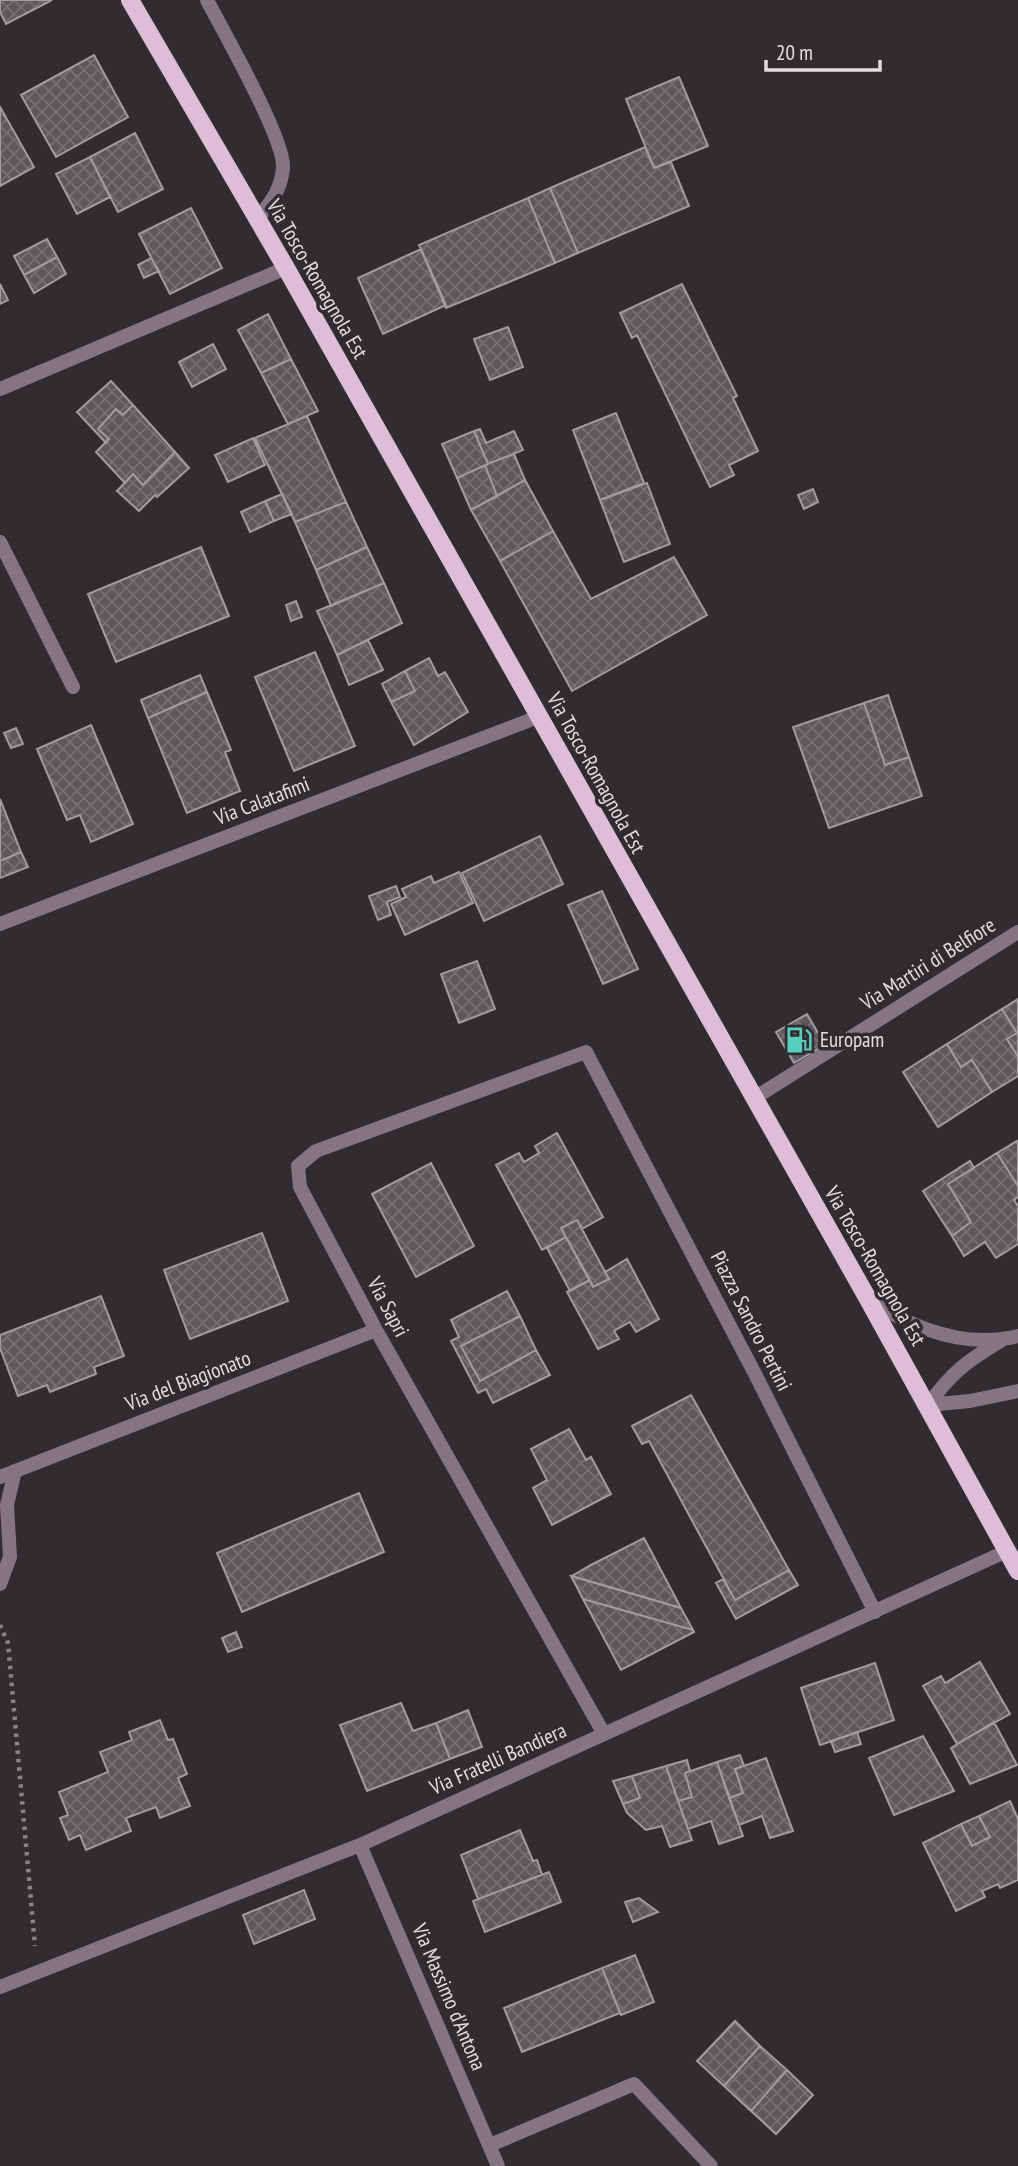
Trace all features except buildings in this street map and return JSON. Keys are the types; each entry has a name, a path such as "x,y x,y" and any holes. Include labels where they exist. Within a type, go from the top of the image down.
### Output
{"main road":[{"name":"Via Tosco-Romagnola Est","path":"130,0 286,268 753,1099 869,1299 1018,1571"}],"street":[{"path":"207,0 271,126 284,165 279,192 257,220"},
{"path":"0,389 286,268"},
{"path":"0,542 73,687"},
{"name":"Via Calatafimi","path":"0,924 538,717"},
{"name":"Via Martiri di Belfiore","path":"753,1099 1018,932"},
{"name":"Via Sapri","path":"586,1052 316,1151 298,1166 300,1186 376,1330 604,1734"},
{"name":"Piazza Sandro Pertini","path":"586,1052 753,1370 875,1612"},
{"path":"869,1299 896,1317 932,1332 966,1340 1011,1338"},
{"name":"Via del Biagionato","path":"0,1477 376,1330"},
{"path":"928,1405 949,1376 975,1356 1011,1338"},
{"path":"928,1405 970,1401 1018,1391"},
{"path":"0,1584 10,1558 7,1505 15,1471"},
{"name":"Via Fratelli Bandiera","path":"0,1987 360,1845 1007,1551"},
{"name":"Via Massimo d'Antona","path":"360,1845 498,2166"},
{"path":"490,2145 634,2084 711,2166"}],"path":[{"path":"0,1625 8,1643 38,1972"}],"place":[{"name":"Europam","path":"799,1040"}]}
